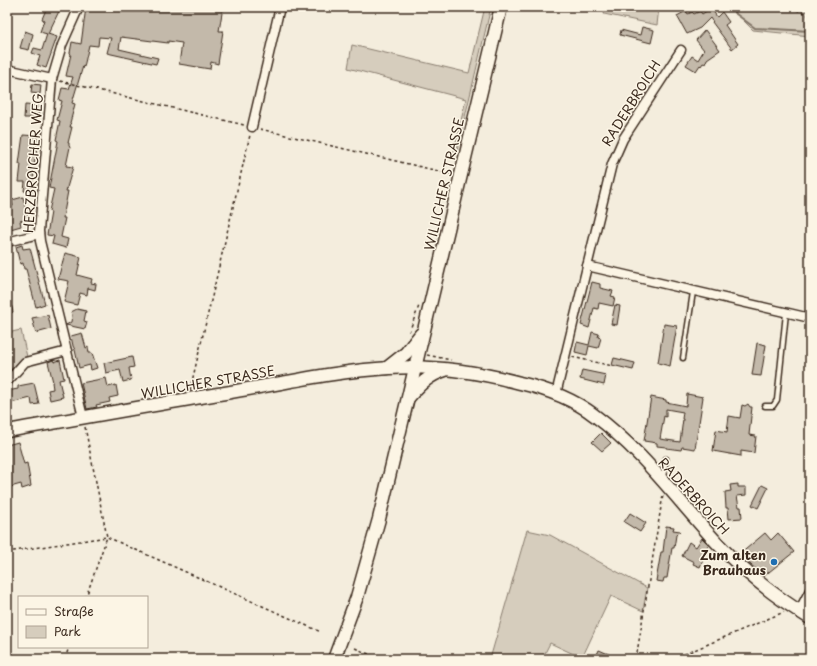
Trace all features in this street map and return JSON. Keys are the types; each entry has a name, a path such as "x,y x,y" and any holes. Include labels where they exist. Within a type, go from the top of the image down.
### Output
{"street":[{"name":"HERZBROICHER WEG","path":"79,7 62,45 52,79 39,234 83,417"},
{"path":"252,127 280,7"},
{"name":"WILLICHER STRASSE","path":"334,659 359,590 388,484 501,7"},
{"name":"RADERBROICH","path":"556,394 607,180 616,154 623,139 681,50"},
{"path":"7,69 52,79"},
{"path":"7,242 39,234"},
{"path":"587,266 810,318"},
{"path":"387,368 406,353 424,330"},
{"path":"7,382 24,362 66,351"},
{"name":"WILLICHER STRASSE","path":"7,431 343,373 387,368 415,368"},
{"name":"RADERBROICH","path":"415,368 445,370 499,377 534,386 577,404 599,419 633,449 664,481 719,545 744,569 769,585 784,597 796,610 810,618"},
{"path":"407,400 423,382 435,374 445,370"},
{"path":"796,610 806,594"}],"lane":[{"path":"683,358 694,292"},
{"path":"765,406 773,406 777,400 786,313"},
{"path":"664,481 666,458"}],"path":[{"path":"791,7 810,16"},
{"path":"52,79 460,176"},
{"path":"187,399 252,127"},
{"path":"407,336 414,322 420,302"},
{"path":"566,355 613,366"},
{"path":"83,417 106,537 86,596"},
{"path":"636,659 664,481"},
{"path":"7,552 106,537 321,632"},
{"path":"673,659 796,610"},
{"path":"65,659 69,648"},
{"path":"355,648 380,659"}],"green space":[{"path":"485,7 491,7 456,155 453,155 466,99 348,68 352,45 469,73"},
{"path":"606,7 659,7 657,25 604,14"},
{"path":"730,7 810,7 810,36 753,30"},
{"path":"21,330 27,357 20,361 11,371 7,353 7,333"},
{"path":"527,530 550,535 647,588 643,611 611,596 582,658 550,643 542,659 490,659"}],"building":[{"path":"47,7 61,7 48,34 57,37 46,68 37,65 40,56 32,53 34,48 42,50 47,34 40,32 44,20 42,19"},
{"path":"86,7 124,11 124,7 223,7 219,31 223,31 218,64 211,62 210,69 179,64 182,43 168,41 168,43 121,37 119,49 158,58 156,64 107,53 111,38 99,37 98,46 89,45 84,67 83,66 72,103 75,104 70,123 70,127 72,127 68,143 70,147 66,166 73,167 66,191 68,191 61,237 68,239 66,248 52,244 54,236 47,235 51,212 49,211 54,189 49,188 58,141 56,140 60,121 57,120 62,101 59,100 62,88 69,89 73,77 66,76 72,42 81,44"},
{"path":"711,8 717,17 722,12 729,22 725,25 738,44 732,49 710,18 700,28 687,34 677,16 686,11 688,14 692,12 694,14 700,11 702,14"},
{"path":"642,27 654,30 651,43 620,35 621,30 640,35"},
{"path":"705,30 720,50 707,59 705,64 703,63 701,66 700,65 696,71 686,65 692,56 698,60 704,50 696,40"},
{"path":"25,31 33,34 29,50 20,48"},
{"path":"32,84 41,85 40,94 31,93"},
{"path":"25,105 39,106 38,118 24,118"},
{"path":"23,135 37,136 32,192 24,191 25,182 19,182 21,164 19,164"},
{"path":"23,197 28,219 20,221 21,226 7,230 7,206 13,206 12,200"},
{"path":"22,245 23,249 30,248 45,304 36,307 26,269 24,269 23,263 20,264 16,247"},
{"path":"65,253 81,257 77,275 92,279 91,283 96,284 95,290 88,288 87,295 80,293 77,305 64,302 69,281 58,279"},
{"path":"592,282 600,284 600,288 613,291 611,296 615,297 613,306 599,303 598,309 594,308 589,328 581,325"},
{"path":"7,295 9,295 13,312 7,314"},
{"path":"615,305 620,306 617,325 611,324"},
{"path":"77,309 86,311 84,321 87,322 85,329 66,325 71,322 71,312"},
{"path":"48,315 51,329 36,333 32,318"},
{"path":"664,324 677,326 670,366 658,363"},
{"path":"592,332 599,334 598,337 601,338 598,348 589,346 587,355 575,352 577,342 589,345"},
{"path":"82,333 86,348 88,347 89,353 92,353 97,368 91,370 90,365 79,368 73,346 71,336"},
{"path":"757,343 766,345 761,376 752,375"},
{"path":"132,357 134,367 129,368 131,380 123,382 120,370 106,373 104,363"},
{"path":"614,358 635,363 633,370 612,365"},
{"path":"53,360 54,362 60,360 64,379 59,380 63,397 50,400 48,390 53,389 53,382 48,362"},
{"path":"582,370 606,375 604,385 580,379"},
{"path":"106,378 108,387 116,385 118,396 109,398 110,402 96,405 97,407 87,409 81,383"},
{"path":"34,383 39,404 32,405 31,398 7,404 7,391 18,389 18,386"},
{"path":"687,394 703,397 695,449 682,447 681,450 666,448 657,446 657,443 644,441 651,397 686,406","holes":["666,409 683,412 680,442 660,439 664,416 666,417"]},
{"path":"748,404 752,407 749,435 756,436 754,453 741,451 741,456 713,451 716,430 727,432 729,416 740,418 742,405 745,406"},
{"path":"601,433 611,443 602,451 592,442"},
{"path":"18,442 24,464 27,463 31,486 22,489 21,484 7,488 7,445"},
{"path":"738,484 738,487 746,487 746,495 737,496 739,507 741,507 742,518 729,519 728,508 726,508 725,492 731,491 730,485"},
{"path":"762,485 768,488 758,508 752,505"},
{"path":"630,513 646,523 640,532 624,522"},
{"path":"666,526 674,527 673,530 680,531 676,535 674,548 672,548 667,578 664,578 663,582 656,581 661,552 663,552"},
{"path":"765,533 771,540 778,533 794,552 764,576 739,555"},
{"path":"702,538 709,545 705,550 707,551 700,567 682,556 689,542 696,547"},
{"path":"599,650 620,659 595,659"}],"waterway":[{"path":"732,7 736,14 755,28 810,31"}],"place":[{"name":"Zum alten Brauhaus","path":"774,562"}]}
